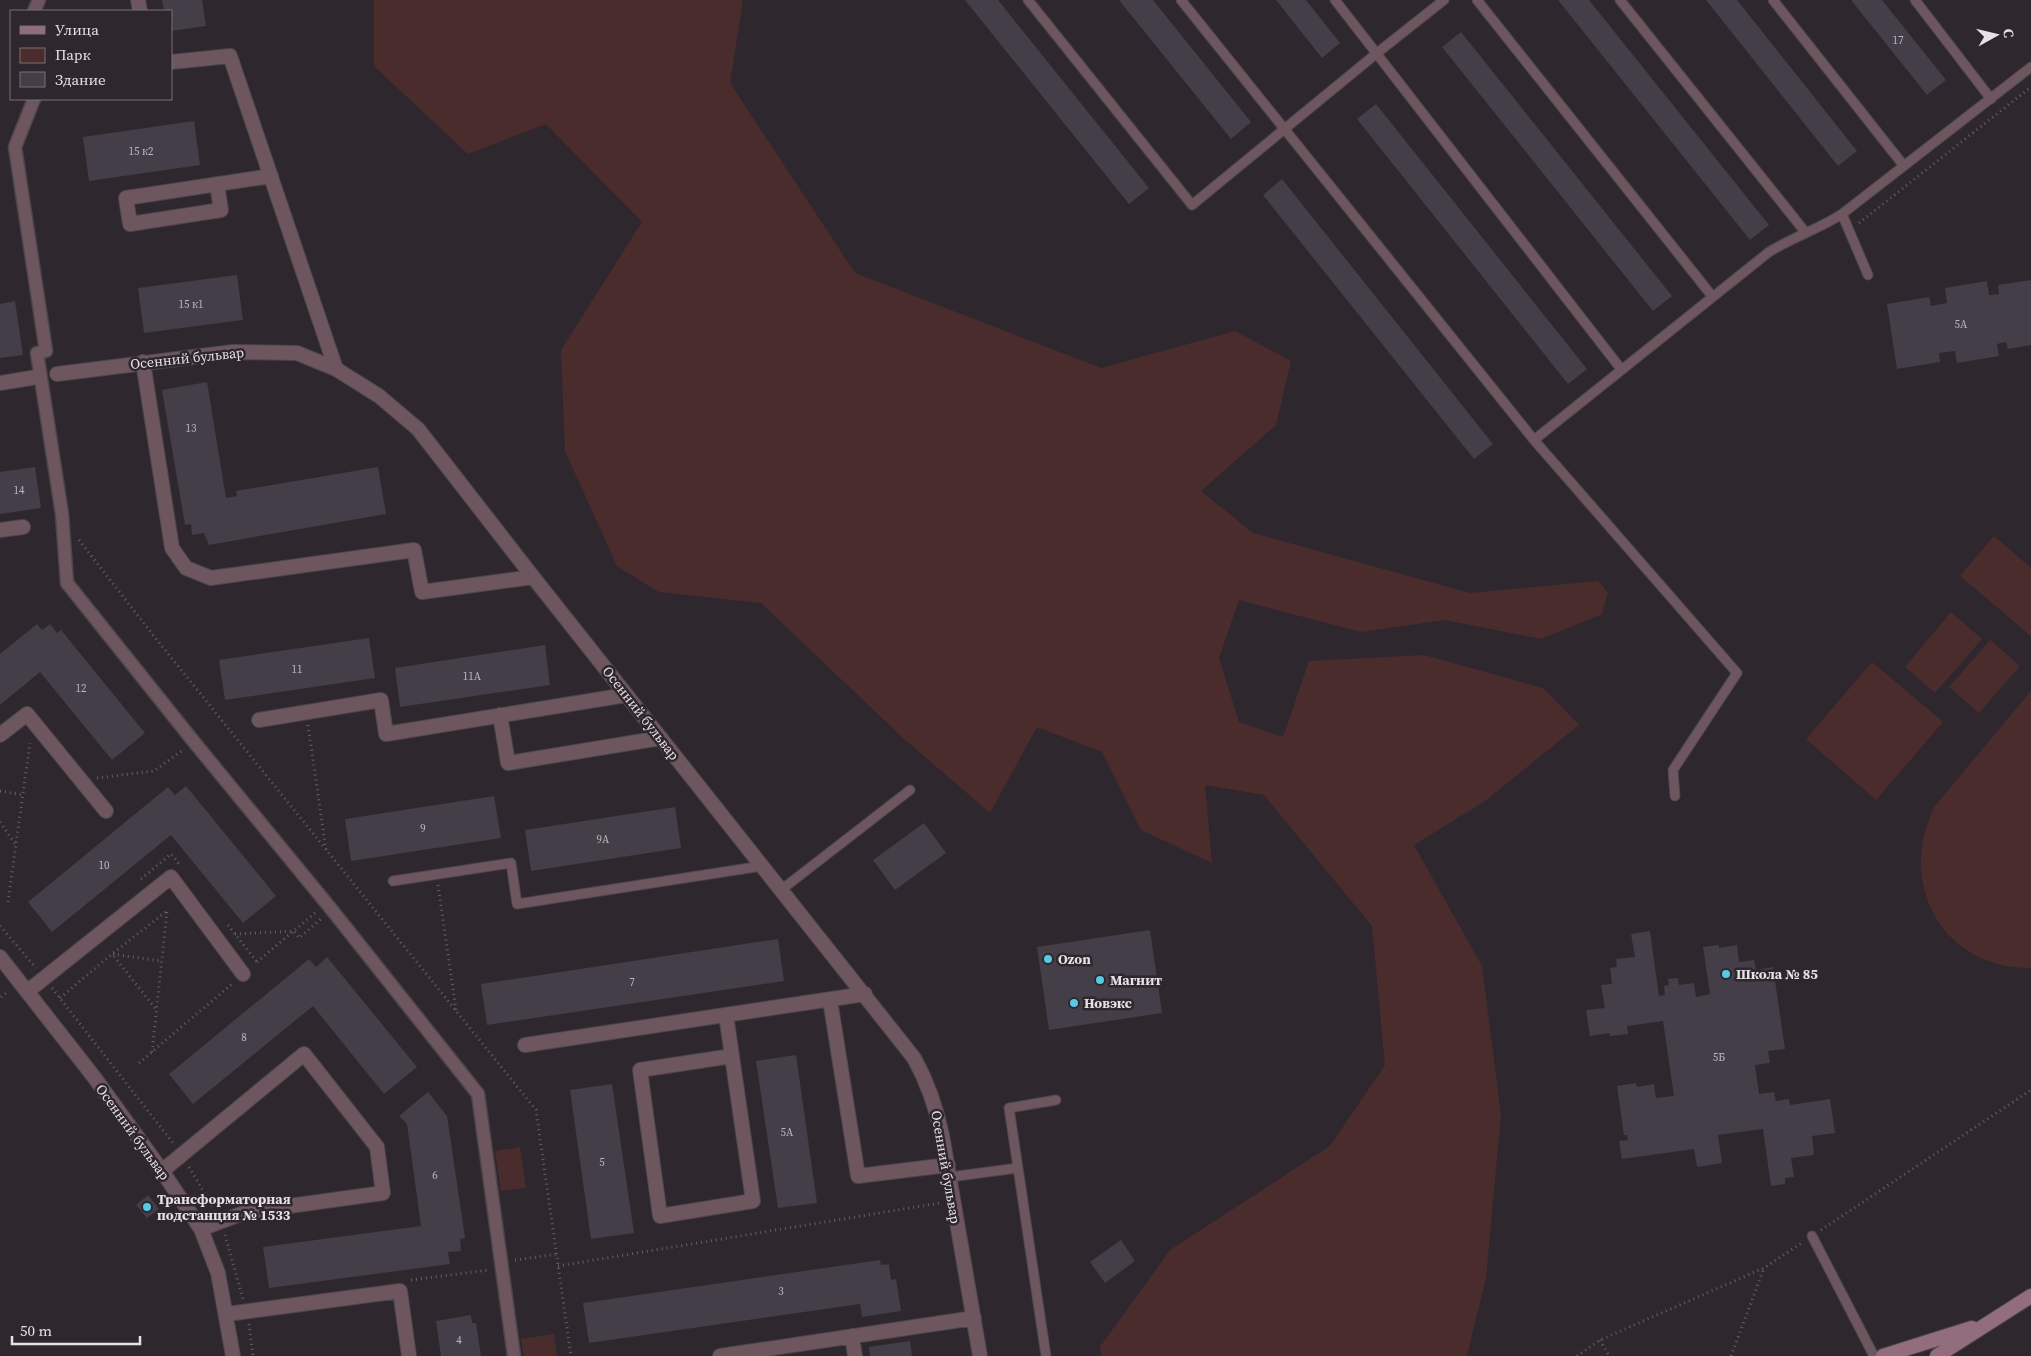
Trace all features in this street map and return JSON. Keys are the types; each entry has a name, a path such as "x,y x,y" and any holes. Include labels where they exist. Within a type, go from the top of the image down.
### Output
{"main road":[{"path":"1937,1356 2031,1296"},
{"path":"1883,1356 1989,1323"}],"street":[{"path":"172,62 230,56 336,368"},
{"path":"34,100 15,147 46,352 37,353 62,514 67,583 332,910 478,1094 514,1356"},
{"path":"217,184 221,210 130,224 126,198 217,184 271,176"},
{"name":"Осенний бульвар","path":"56,374 234,352 297,353 336,368 379,396 418,429 914,1058 926,1080 936,1107 949,1171 980,1356"},
{"path":"143,362 172,548 186,568 211,578 414,550 422,592 533,577"},
{"path":"0,383 37,377"},
{"path":"0,530 23,527"},
{"path":"258,720 381,700 386,734 626,695"},
{"path":"0,735 27,714 106,810"},
{"path":"500,715 508,763 661,738"},
{"path":"28,991 171,877 244,974"},
{"name":"Осенний бульвар","path":"0,957 28,991 162,1171 201,1229 218,1273 227,1314 233,1356"},
{"path":"525,1045 865,994"},
{"path":"830,1000 858,1176 949,1171"},
{"path":"726,1015 732,1056 753,1201 660,1216 640,1070 732,1056"},
{"path":"162,1171 304,1054 377,1147 383,1192 246,1212 201,1229"},
{"path":"227,1314 400,1291 409,1356"},
{"path":"720,1356 974,1318"},
{"path":"852,1336 855,1356"}],"lane":[{"path":"1028,0 1192,205 1284,128 1444,0"},
{"path":"1182,0 1534,440 1737,673 1673,770 1675,796"},
{"path":"1335,0 1621,369"},
{"path":"1477,0 1712,296"},
{"path":"1620,0 1806,233"},
{"path":"1773,0 1904,166"},
{"path":"1915,0 1991,99"},
{"path":"1534,440 1712,296 1770,252 1789,240 1824,226 1842,214 2031,67"},
{"path":"1842,214 1868,275"},
{"path":"781,890 910,790"},
{"path":"393,881 511,863 517,904 762,866"},
{"path":"1046,1356 1009,1108 1056,1100"},
{"path":"949,1171 1018,1168"},
{"path":"1812,1236 1874,1356"}],"path":[{"path":"1850,231 2031,87"},
{"path":"73,532 536,1110 571,1356"},
{"path":"306,712 326,850"},
{"path":"81,780 154,771 194,742"},
{"path":"8,902 30,743"},
{"path":"0,791 23,795"},
{"path":"0,822 16,845"},
{"path":"437,874 456,1011"},
{"path":"235,934 294,931 299,938 332,910"},
{"path":"60,998 112,954 168,911 155,1008 152,1052"},
{"path":"0,926 60,998 182,1155"},
{"path":"112,954 161,961"},
{"path":"112,954 155,1008"},
{"path":"558,1266 953,1201"},
{"path":"501,1262 557,1254"},
{"path":"1731,1356 1764,1268"},
{"path":"1600,1340 1609,1356"}],"green space":[{"path":"374,0 743,0 730,83 855,273 1101,368 1235,331 1291,361 1276,425 1201,491 1253,533 1470,593 1598,581 1608,593 1602,614 1541,639 1445,620 1361,632 1239,600 1219,658 1239,722 1283,737 1309,661 1424,655 1543,688 1579,725 1485,801 1414,845 1482,966 1501,1115 1486,1278 1467,1356 1101,1356 1100,1347 1170,1250 1330,1146 1385,1065 1372,926 1264,795 1205,785 1212,863 1141,830 1102,752 1037,727 990,813 902,737 761,603 659,592 617,566 565,451 561,350 642,222 546,124 468,154 374,66"},
{"path":"1994,536 2031,568 2031,636 1960,576"},
{"path":"1951,612 1982,639 1935,693 1905,667"},
{"path":"1990,640 2020,666 1979,713 1949,687"},
{"path":"1872,662 1943,722 1876,800 1806,739"},
{"path":"2031,691 2031,968 2000,964 1973,954 1951,937 1935,916 1925,891 1921,864 1924,835 1935,806"},
{"path":"520,1147 526,1188 501,1191 495,1151"},
{"path":"554,1334 557,1356 524,1356 521,1339"}],"building":[{"path":"162,0 202,0 206,26 172,31 172,10 164,10"},
{"path":"965,0 998,0 1149,188 1129,204"},
{"path":"1119,0 1153,0 1251,122 1231,139"},
{"path":"1276,0 1306,0 1340,43 1322,58"},
{"path":"1558,0 1589,0 1769,225 1750,240"},
{"path":"1706,0 1737,0 1857,151 1838,166"},
{"path":"1851,0 1882,0 1946,80 1927,95"},
{"path":"1461,32 1672,296 1653,311 1442,47"},
{"path":"1376,104 1587,369 1568,384 1357,119"},
{"path":"194,121 200,165 89,181 83,137"},
{"path":"1282,179 1493,444 1474,459 1263,195"},
{"path":"237,275 243,320 144,333 138,288"},
{"path":"2031,280 2031,345 2008,349 2006,342 1997,344 1999,356 1957,363 1955,351 1939,353 1940,362 1897,369 1887,304 1929,297 1931,306 1947,303 1945,288 1987,281 1989,295 1999,294 1998,285"},
{"path":"15,301 23,355 0,358 0,304"},
{"path":"207,382 226,498 237,496 236,491 378,467 386,514 209,545 204,533 192,535 191,524 185,525 162,390"},
{"path":"35,467 41,508 0,514 0,472"},
{"path":"37,624 42,630 50,624 57,633 61,630 145,733 112,760 40,672 0,705 0,654"},
{"path":"369,638 375,678 225,700 219,660"},
{"path":"545,645 550,685 400,707 395,668"},
{"path":"186,786 276,896 243,923 171,835 52,932 28,902 168,787 175,795"},
{"path":"494,796 501,838 351,861 345,819"},
{"path":"675,807 681,848 531,871 525,830"},
{"path":"924,823 946,853 895,890 873,860"},
{"name":"Магнит","path":"1150,930 1162,1013 1049,1030 1037,947"},
{"path":"1650,931 1659,996 1665,995 1664,986 1669,985 1668,979 1678,978 1679,985 1694,983 1696,997 1710,994 1703,947 1719,945 1719,948 1737,945 1739,962 1754,960 1756,970 1773,967 1785,1049 1768,1051 1770,1063 1755,1065 1759,1094 1774,1092 1776,1101 1789,1099 1790,1105 1830,1099 1835,1133 1812,1136 1814,1155 1791,1158 1794,1177 1785,1178 1785,1184 1771,1186 1763,1129 1718,1135 1722,1163 1697,1167 1694,1149 1622,1159 1619,1141 1628,1140 1627,1135 1624,1135 1617,1086 1636,1083 1637,1087 1654,1084 1656,1098 1674,1096 1663,1021 1627,1026 1628,1034 1610,1036 1609,1033 1590,1036 1586,1010 1605,1008 1601,985 1612,984 1610,968 1617,967 1616,959 1635,957 1631,934"},
{"path":"778,939 784,981 487,1025 481,984"},
{"path":"327,957 417,1067 384,1094 313,1006 193,1104 169,1074 309,959 316,967"},
{"path":"796,1055 817,1203 778,1208 756,1061"},
{"path":"612,1084 634,1233 591,1239 570,1090"},
{"path":"428,1092 447,1116 465,1238 460,1239 461,1251 448,1252 450,1264 269,1288 263,1247 421,1226 407,1124 399,1116"},
{"name":"Трансформаторная подстанция № 1533","path":"148,1195 159,1209 147,1218 136,1205"},
{"path":"1121,1240 1135,1261 1105,1283 1090,1262"},
{"path":"880,1260 881,1265 889,1264 891,1280 896,1279 901,1311 862,1317 860,1304 589,1343 583,1303"},
{"path":"471,1315 472,1323 476,1323 481,1356 441,1356 436,1321"},
{"path":"910,1341 912,1356 870,1356 869,1347"}],"place":[{"name":"Ozon","path":"1048,959"},
{"name":"Школа № 85","path":"1726,974"},
{"name":"Магнит","path":"1100,980"},
{"name":"Новэкс","path":"1074,1003"},
{"name":"Трансформаторная подстанция № 1533","path":"147,1207"}]}
